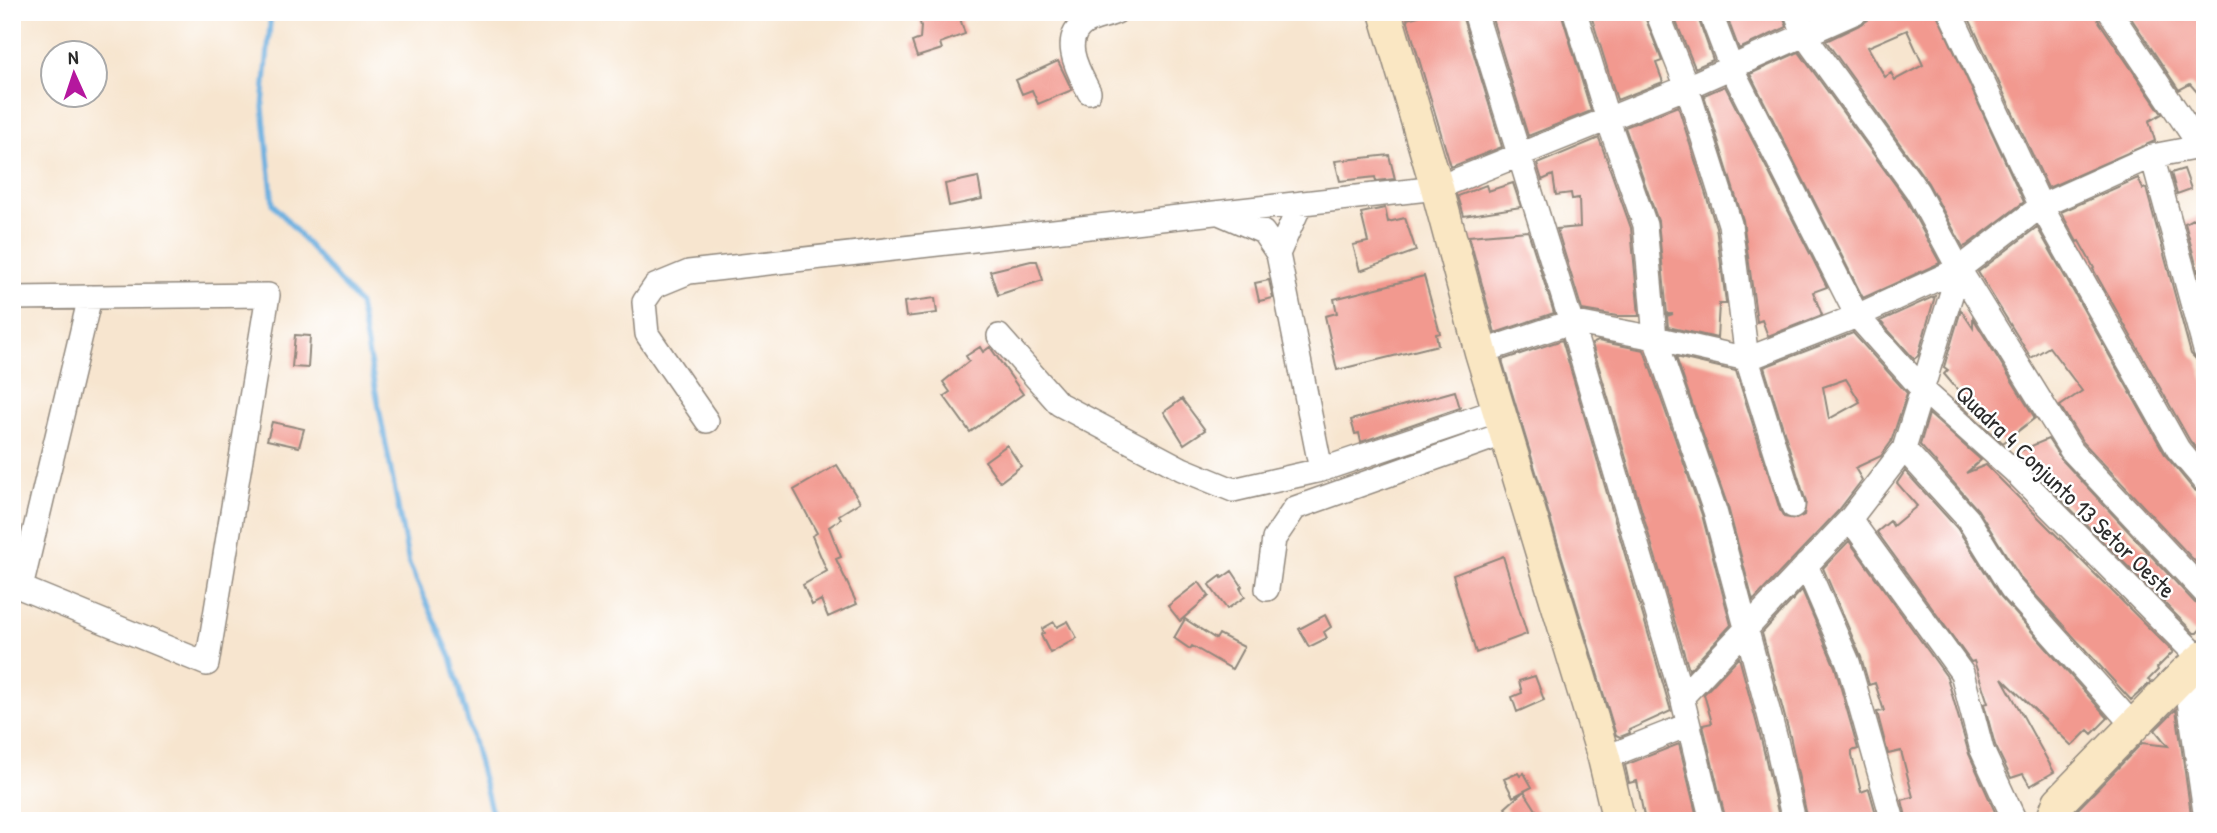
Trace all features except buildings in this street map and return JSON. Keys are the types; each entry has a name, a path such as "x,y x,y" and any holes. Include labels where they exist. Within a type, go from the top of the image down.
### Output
{"street":[{"path":"1089,92 1073,60 1072,39 1084,24 1116,12"},
{"path":"1385,12 1437,188 1481,352 1604,758 1619,821"},
{"path":"1475,12 1572,323 1682,696 1712,821"},
{"path":"1575,12 1608,120 1645,225 1655,338 1715,511 1776,740 1794,821"},
{"path":"1657,12 1687,87 1730,225 1747,359 1793,506"},
{"name":"Quadra 4 Conjunto 13 Setor Oeste","path":"1710,12 1731,67 1857,316 1923,390 2014,471 2197,663"},
{"name":"Quadra 4 Conjunto 13 Setor Oeste","path":"1796,12 1804,35 1917,191 1959,269 2071,450 2205,593"},
{"path":"707,421 647,334 643,302 655,286 689,272 1437,188 1687,87 1857,12"},
{"path":"1950,12 2041,206 2178,449 2205,481"},
{"path":"1481,352 1572,323 1747,359 1857,316 1959,269 2041,206 2152,156 2202,146 2109,12"},
{"path":"2152,156 2205,350"},
{"path":"1278,254 1301,203"},
{"path":"1217,213 1263,232 1278,254 1321,470"},
{"path":"1682,696 1850,519 1903,449 1959,269"},
{"path":"12,298 90,297 268,295 207,664 16,586 90,297"},
{"path":"999,336 1059,404 1195,475 1233,490 1321,470 1502,422"},
{"path":"1267,589 1274,539 1295,508 1502,422"},
{"path":"1903,449 1968,519 2011,588 2133,725"},
{"path":"1850,519 1962,673 1982,750 2015,821"},
{"path":"1806,565 1848,662 1893,821"},
{"path":"2053,821 2059,802 2197,663"},
{"path":"2197,663 2205,812"},
{"path":"1604,758 1688,725"}],"waterway":[{"path":"271,12 263,107 273,204 359,304 409,564 451,657 494,821"}]}
